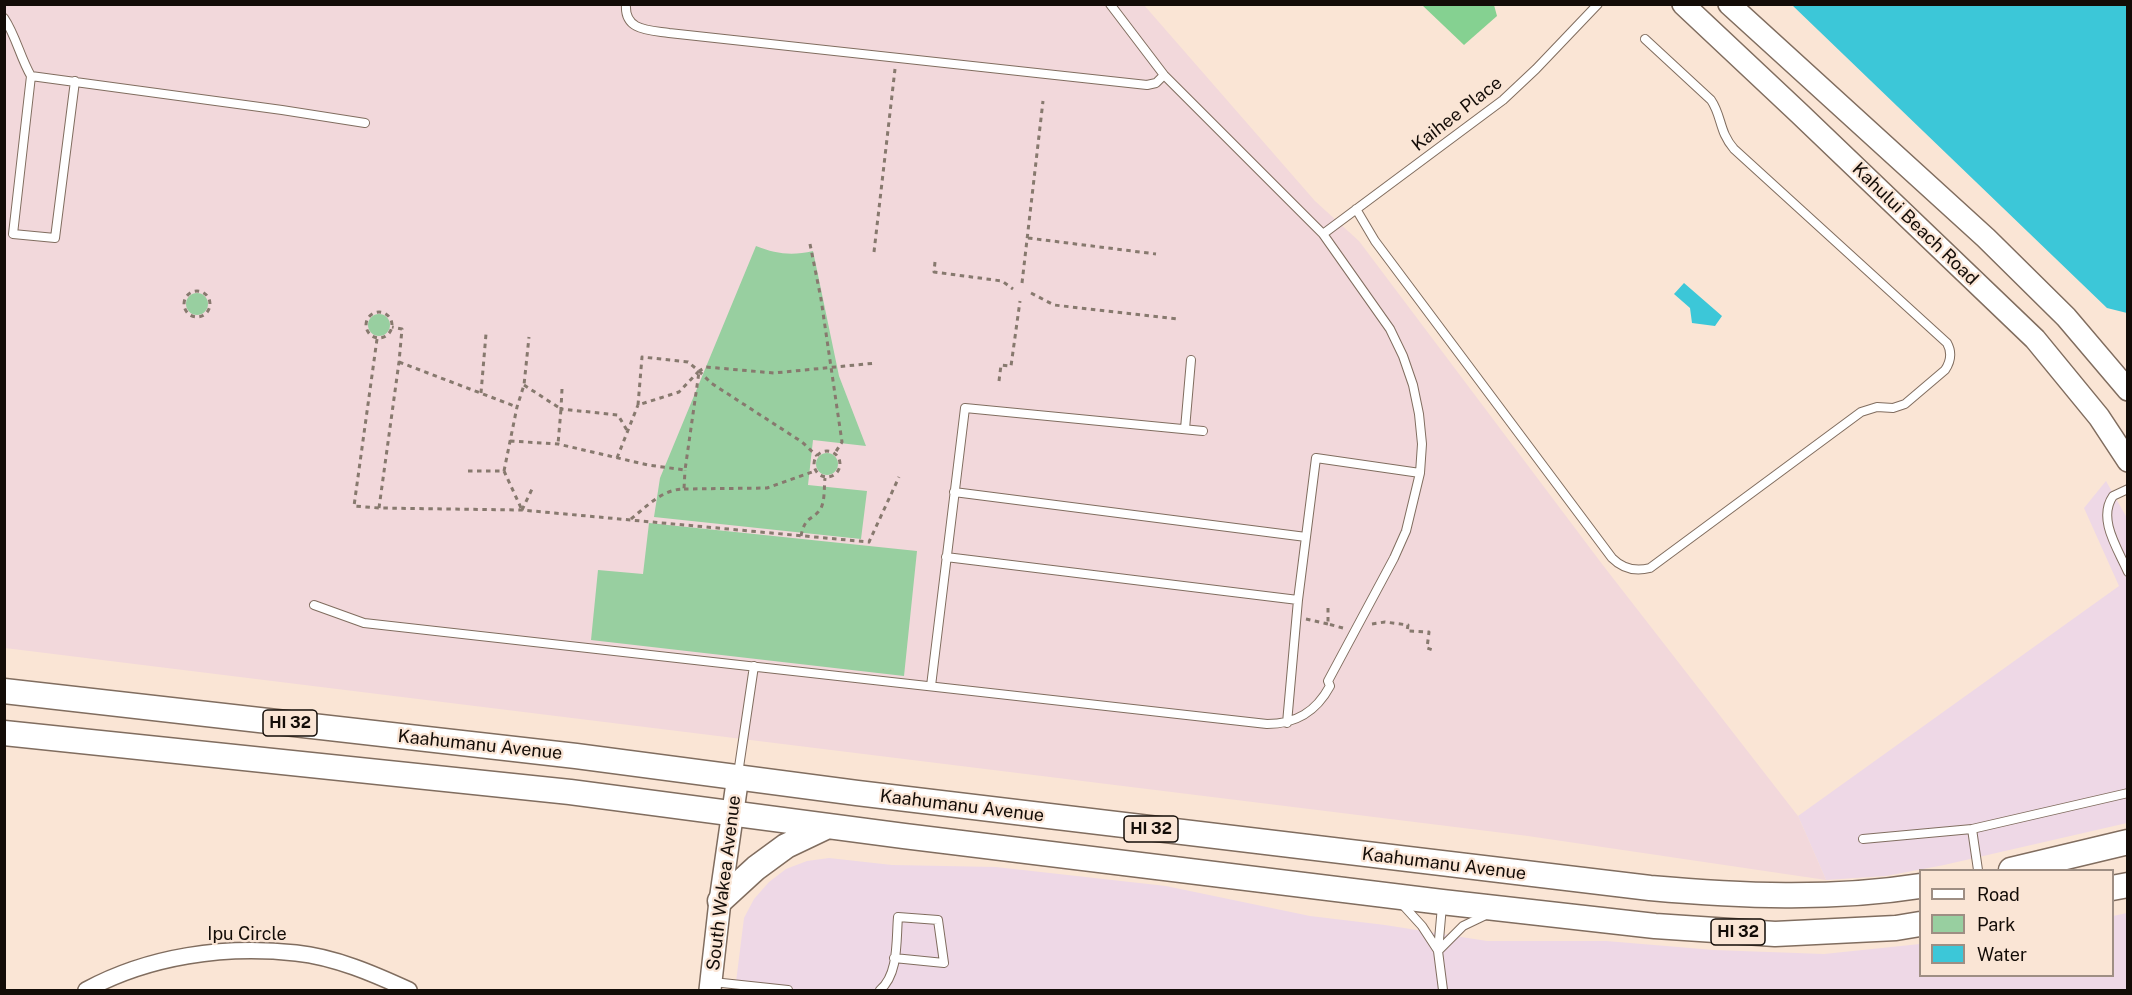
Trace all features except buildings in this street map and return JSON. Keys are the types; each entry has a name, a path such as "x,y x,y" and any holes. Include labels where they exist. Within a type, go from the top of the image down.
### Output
{"main road":[{"name":"Kahului Beach Road","path":"1683,4 2035,339 2099,417 2127,461"},
{"name":"Kahului Beach Road","path":"1729,4 1986,238 2066,317 2127,390"},
{"name":"Kaahumanu Avenue","path":"4,691 576,756 868,794 1650,888 1712,894 1775,896 1892,891 1919,886"},
{"name":"Kaahumanu Avenue","path":"4,733 570,792 1391,896 1655,926 1775,934 1896,928 1919,924"},
{"name":"South Wakea Avenue","path":"711,986 720,901 738,776"},
{"path":"720,901 756,868 786,846 828,826"},
{"path":"2015,869 2127,842"},
{"path":"1442,902 1446,865"}],"street":[{"name":"Ipu Circle","path":"86,990 112,976 149,965 191,955 240,950 297,953 347,965 409,990"}],"lane":[{"path":"626,4 628,18 639,29 1148,85 1156,83 1164,75"},
{"path":"314,605 364,623 1267,724 1287,723 1311,710 1326,693 1329,686 1328,681 1406,531 1420,473 1422,444 1413,385 1390,329 1340,255 1323,234 1164,75 1110,4"},
{"name":"Kaihee Place","path":"1323,234 1503,100 1598,4"},
{"path":"4,18 14,36 22,61 31,76 13,234 55,238 75,81"},
{"path":"1356,209 1376,241 1612,558 1621,566 1631,570 1650,568 1860,412 1877,407 1898,407 1907,403 1945,370 1950,360 1950,352 1947,343 1734,149 1723,133 1711,100 1645,39"},
{"path":"31,76 365,123"},
{"path":"1185,429 1191,360"},
{"path":"931,686 965,408 1203,431"},
{"path":"1287,723 1296,616 1316,458 1420,473"},
{"path":"2127,489 2113,496 2106,514 2107,524 2127,572"},
{"path":"954,492 1306,537"},
{"path":"946,557 1298,600"},
{"path":"738,776 754,666"},
{"path":"1863,839 1972,829 2127,793"},
{"path":"1972,829 1978,869"},
{"path":"1391,896 1419,922 1437,951"},
{"path":"1442,902 1437,951 1443,990"},
{"path":"1437,951 1463,926 1484,916 1507,910"},
{"path":"880,990 890,977 898,917 938,920 944,963 894,958"},
{"path":"711,986 788,990"}],"path":[{"path":"874,252 896,58"},
{"path":"1022,283 1043,101"},
{"path":"1028,238 1156,254"},
{"path":"810,244 821,299 842,442 835,453"},
{"path":"935,262 934,272 1002,281 1013,289"},
{"path":"198,290 207,296 210,305 205,315 198,317 189,315 183,304 184,298 189,293 198,290"},
{"path":"1031,293 1054,305 1178,319"},
{"path":"999,381 1001,365 1011,366 1020,301"},
{"path":"377,312 390,317 392,327 387,336 377,339 371,337 366,329 367,320 377,312"},
{"path":"379,508 402,329 392,327"},
{"path":"481,393 486,334"},
{"path":"522,510 504,471 517,407 524,385 529,337"},
{"path":"377,339 354,506 522,510 869,542 899,477"},
{"path":"617,458 638,405 642,357 688,362 711,383 802,442 817,456"},
{"path":"399,362 517,407"},
{"path":"638,405 679,392 699,371 706,367 774,373 876,363"},
{"path":"684,489 699,371"},
{"path":"524,385 561,408 618,415 628,432"},
{"path":"558,444 562,389"},
{"path":"510,441 558,444 617,458 685,470"},
{"path":"825,451 835,453 840,459 840,469 832,477 825,478 815,471 814,462 817,456 825,451"},
{"path":"468,471 504,471"},
{"path":"631,519 657,498 673,489 767,488 815,471"},
{"path":"801,536 803,524 822,506 825,478"},
{"path":"522,510 533,487"},
{"path":"1328,608 1328,624"},
{"path":"1296,616 1344,628"},
{"path":"1368,626 1385,622 1408,625 1407,631 1428,632 1427,648 1433,650"}],"shaded area":[{"path":"5,5 1144,5 1315,201 1359,241 1602,564 1798,816 1826,880 1528,836 5,648"},
{"path":"2106,481 2127,518 2127,823 1886,876 1826,880 1798,816 2119,586 2084,508"},
{"path":"829,858 892,865 996,867 1166,886 1310,916 1487,941 1606,941 1714,950 1824,954 1919,944 1919,977 2114,977 2114,916 2127,913 2127,990 735,990 744,918 754,899 769,882 786,869 807,861"}],"green space":[{"path":"1422,5 1494,5 1497,16 1464,45"},
{"path":"756,246 784,253 813,251 839,376 866,446 813,440 808,485 867,491 861,539 654,517 660,478"},
{"path":"197,293 205,296 208,304 205,312 197,315 189,312 186,304 189,296"},
{"path":"379,314 387,317 390,325 387,333 379,336 371,333 368,325 371,317"},
{"path":"827,453 837,460 838,464 831,474 827,475 817,468 816,464 823,454"},
{"path":"649,523 917,551 904,676 591,640 598,570 643,574"}],"water":[{"path":"1792,5 2127,5 2127,313 2107,308"},
{"path":"1684,283 1722,316 1715,326 1692,323 1690,308 1674,294"}]}
